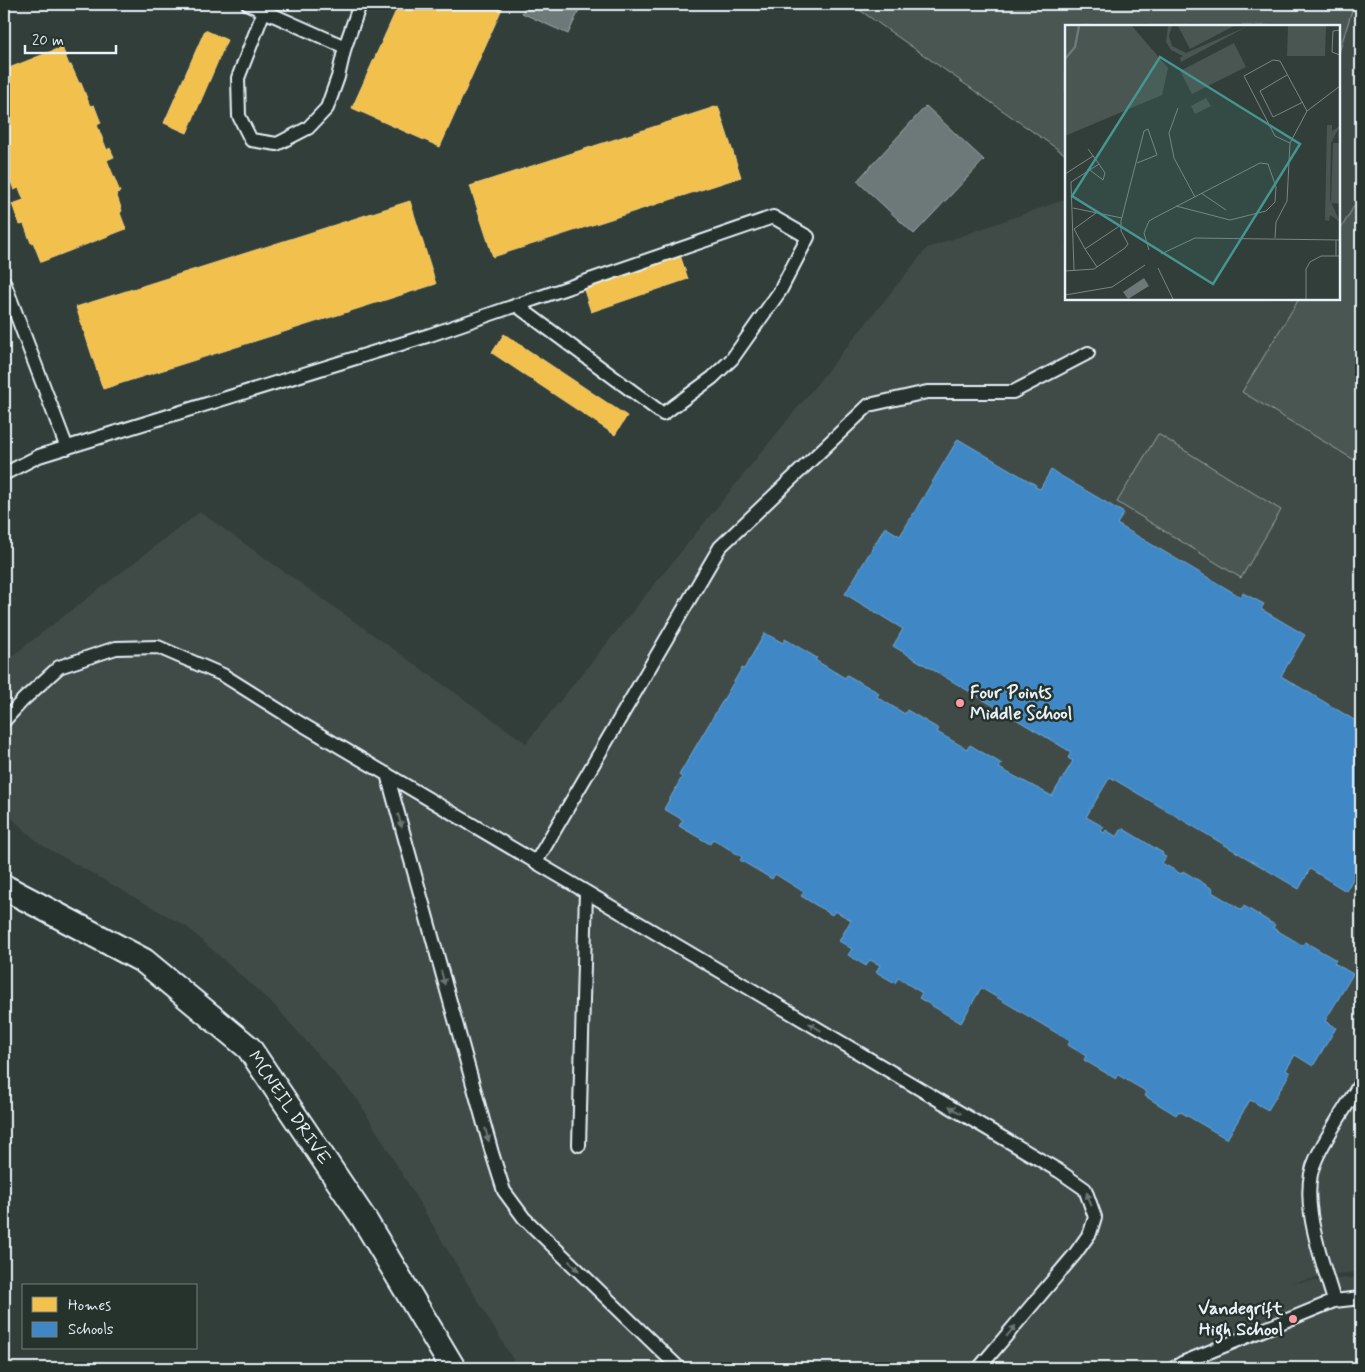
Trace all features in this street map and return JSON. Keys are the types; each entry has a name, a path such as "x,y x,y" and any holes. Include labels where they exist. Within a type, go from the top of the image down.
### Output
{"street":[{"name":"MCNEIL DRIVE","path":"4,887 144,961 249,1048 364,1219 453,1368"}],"lane":[{"path":"248,4 345,47"},
{"path":"264,11 238,78 239,116 251,140 276,144 308,128 327,108 360,4"},
{"path":"6,471 39,456 430,335 516,305 773,217 808,237 780,291 732,359 712,378 663,414 516,305"},
{"path":"4,282 67,448"},
{"path":"536,862 720,547 869,404 927,392 1013,392 1088,353"},
{"path":"4,721 23,700 59,668 116,648 158,647 223,675 1085,1188 1095,1217 1090,1233 1075,1254 979,1368"},
{"path":"388,774 489,1143 504,1191 524,1218 680,1368"},
{"path":"579,1145 586,892"},
{"path":"1334,1302 1308,1204 1309,1180 1315,1160 1361,1082"},
{"path":"1174,1368 1182,1363 1334,1302 1361,1298"}],"shaded area":[{"path":"527,4 582,4 568,34 522,13"},
{"path":"851,4 1354,4 1340,49 1340,25 1065,25 1065,154"},
{"name":"Four Points Middle School","path":"1354,4 1361,4 1361,1271 1289,1283 1361,1277 1361,1368 518,1368 358,1100 276,1007 187,927 40,844 4,811 4,662 200,512 526,743 927,248 1065,199 1065,300 1340,300 1340,49"},
{"path":"926,106 984,160 914,234 857,181"},
{"path":"1357,201 1361,204 1361,464 1242,392 1298,300 1340,300 1340,230"},
{"path":"1158,434 1281,510 1241,578 1117,502"}],"building: Homes":[{"path":"399,4 504,4 440,147 352,108"},
{"path":"205,30 227,40 187,133 164,123"},
{"path":"62,47 69,65 71,65 79,83 81,83 90,106 94,105 101,123 97,125 107,150 110,148 114,157 107,160 120,192 116,193 126,229 41,262 24,224 20,225 12,204 24,200 19,188 14,190 8,174 4,175 4,148 6,148 4,141 4,70"},
{"path":"718,106 741,177 493,257 470,186"},
{"path":"410,201 436,284 103,389 76,307"},
{"path":"680,255 688,279 591,312 583,287"},
{"path":"504,334 627,416 615,435 492,353"}],"building: Schools":[{"path":"958,439 1040,489 1051,470 1124,513 1117,524 1241,597 1243,593 1264,604 1261,609 1305,635 1281,676 1361,724 1361,865 1346,891 1310,869 1299,889 1110,777 1086,817 1104,827 1101,831 1104,833 1106,830 1117,837 1122,828 1163,853 1162,855 1166,857 1162,863 1181,874 1183,871 1213,889 1212,892 1242,910 1244,906 1275,925 1273,928 1302,945 1305,942 1336,960 1334,963 1353,974 1325,1021 1336,1028 1313,1066 1295,1055 1286,1070 1290,1073 1268,1110 1250,1100 1227,1139 1179,1111 1176,1115 1145,1096 1147,1092 1118,1075 1116,1079 1084,1060 1086,1056 1068,1045 1070,1041 981,988 961,1023 919,998 922,993 898,978 895,983 876,972 880,965 870,960 866,966 848,955 852,949 839,941 851,920 835,911 832,915 801,896 804,892 775,874 772,879 740,860 742,857 713,839 710,844 679,826 683,820 664,809 682,777 679,775 742,668 744,669 765,633 783,643 785,639 817,658 815,660 845,678 847,675 879,693 877,697 905,714 907,710 939,729 937,732 967,749 970,745 1002,764 999,768 1052,796 1073,761 1068,758 1071,752 893,646 903,629 845,594 885,527 900,536"}],"place":[{"name":"Four Points Middle School","path":"960,703"},
{"name":"Vandegrift High School","path":"1293,1319"}]}
